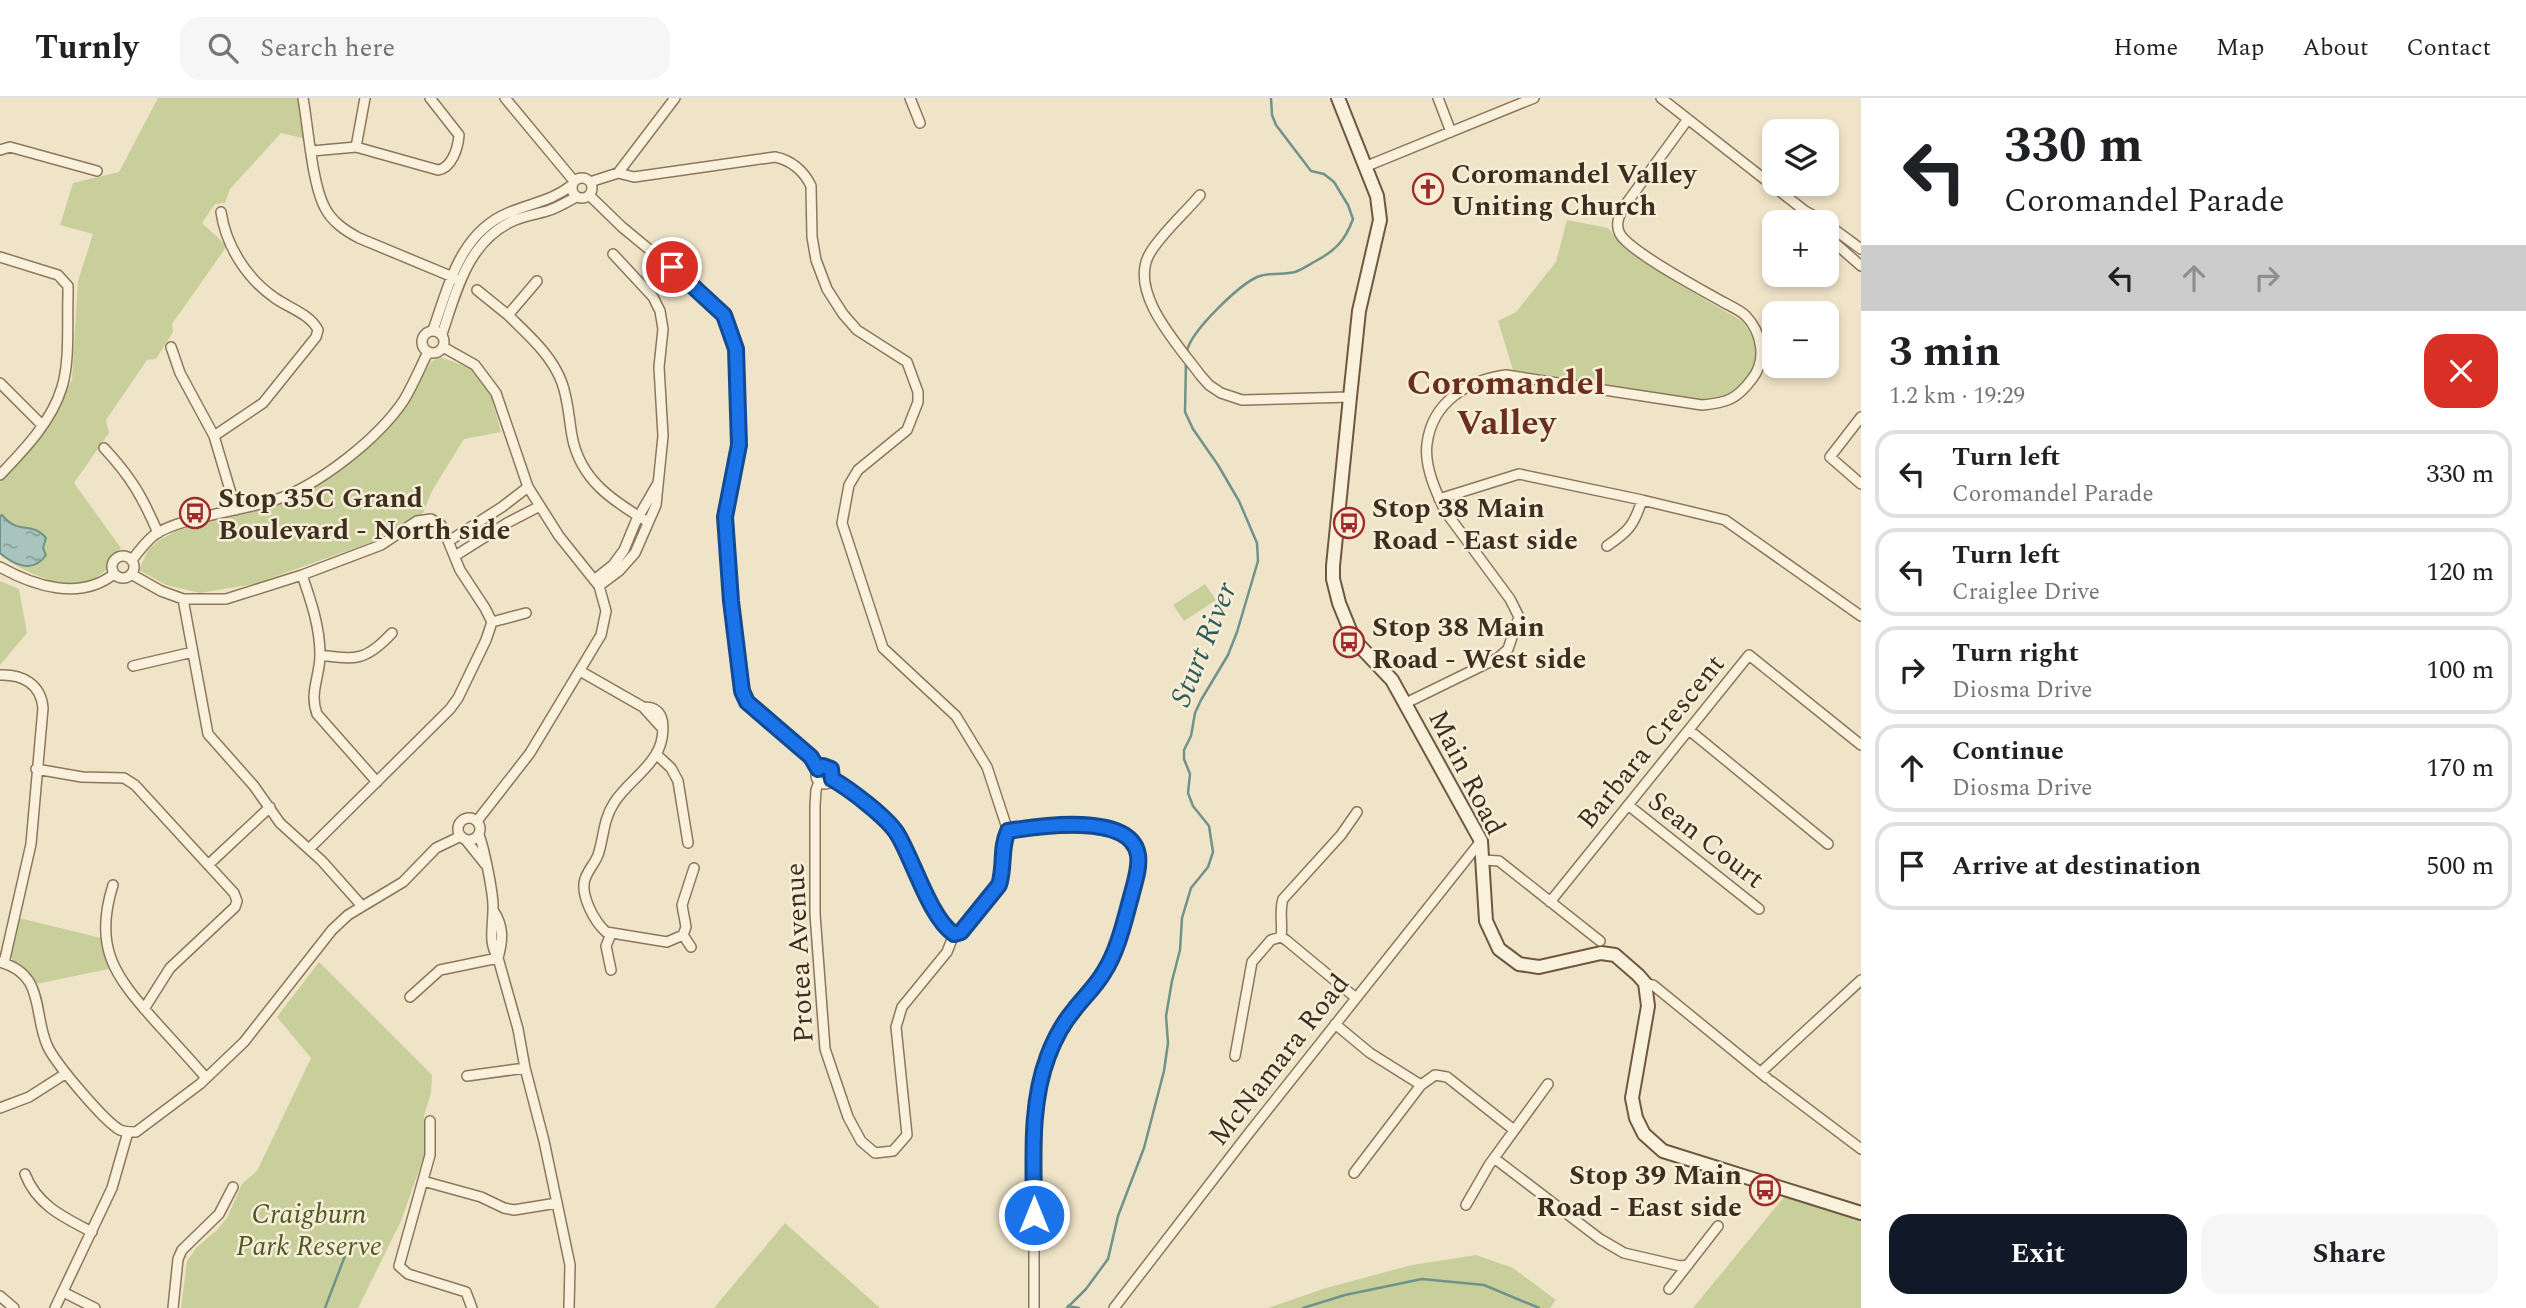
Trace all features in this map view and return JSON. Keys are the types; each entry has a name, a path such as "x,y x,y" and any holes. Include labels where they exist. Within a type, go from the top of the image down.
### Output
{"main road":[{"name":"Main Road","path":"1338,98 1367,166 1377,196 1380,220 1359,311 1333,566 1335,588 1347,629 1354,640 1384,670 1406,704 1481,841 1486,921 1499,948 1519,964 1539,967 1601,953 1615,955 1645,983"},
{"path":"1645,983 1648,1006 1632,1098 1636,1118 1644,1135 1663,1151 1861,1213"}],"street":[{"path":"303,98 323,205 332,218 344,230 456,279"},
{"path":"356,147 365,98"},
{"path":"312,151 356,147 438,170 447,168 458,135 430,98"},
{"path":"505,98 573,183 572,192 576,197"},
{"path":"618,173 675,98"},
{"path":"910,98 920,123"},
{"path":"1438,98 1451,132"},
{"path":"1367,166 1534,98"},
{"path":"1661,98 1804,210"},
{"path":"1406,704 1498,658 1508,649 1519,617 1510,599 1445,512 1439,499 1428,463 1427,443 1434,418 1450,398 1485,378 1506,375 1702,405 1723,404 1741,394 1756,375 1762,356 1758,333 1745,315 1679,277 1632,246 1620,234 1617,221 1623,208 1688,120"},
{"path":"0,150 10,147 97,171"},
{"path":"590,182 618,173 634,177 775,157 789,161 811,186 812,237 816,260 827,289 857,330 906,362 918,392 918,402 907,430 858,470 849,485 842,523 883,648 956,716 969,735 987,767 1008,831 1003,840 1002,877 999,885 961,932 954,934 939,919 894,829 846,787 832,779"},
{"path":"437,332 456,279 469,243 484,226 509,212 558,196 583,178 590,182 592,188 589,195 576,197 550,210 515,220 494,232 481,243 456,279"},
{"path":"589,195 622,228 708,298 724,315 733,335 736,349 739,445 725,517 731,601 742,691 747,702 811,757 818,769 816,777 819,782 828,783 832,779"},
{"path":"1200,195 1150,253 1143,280 1150,302 1209,385 1232,398 1350,397"},
{"path":"214,436 263,402 316,337 317,330 311,320 274,298 247,271 226,233 221,212"},
{"path":"1839,233 1861,249"},
{"path":"1839,247 1861,266"},
{"path":"597,583 628,562 635,553 656,505 663,436 660,367 663,329 660,311 653,297 613,254"},
{"path":"0,257 58,275 68,286 65,374 59,395 32,441 0,475"},
{"path":"508,315 537,281"},
{"path":"477,290 508,315 543,350 562,383 573,440 585,472 611,499 648,522"},
{"path":"437,332 444,340 443,347 438,352 428,352 423,347 422,339 426,333 437,332"},
{"path":"171,347 180,373 214,436 236,510"},
{"path":"443,347 475,365 496,393 528,487 559,536 597,583 605,599 605,624 580,671 526,761 477,821"},
{"path":"132,560 158,533 190,521 292,494 335,469 394,413 410,389 428,352"},
{"path":"0,383 41,425"},
{"path":"1861,417 1830,457 1861,484"},
{"path":"104,448 128,473 141,494 158,533"},
{"path":"1439,499 1519,474 1726,520 1861,616"},
{"path":"597,583 624,550 638,516 658,483"},
{"path":"449,541 528,487"},
{"path":"1607,546 1627,532 1642,500"},
{"path":"455,556 540,506"},
{"path":"131,574 161,591 183,599 226,599 302,575 381,545 423,520 431,519 441,525 460,570 492,622 486,640 458,698 309,849"},
{"path":"125,556 132,560 134,569 131,574 122,578 114,573 113,563 118,557 125,556"},
{"path":"0,567 42,586 66,589 98,584 114,573"},
{"path":"302,575 319,628 320,655 313,694 317,714 377,782"},
{"path":"183,599 208,734 254,786 280,823 309,849 362,906"},
{"path":"492,622 526,613"},
{"path":"320,655 348,659 374,652 392,633"},
{"path":"134,666 193,652"},
{"name":"Barbara Crescent","path":"1550,902 1749,655 1861,745"},
{"path":"580,671 643,707 654,709 660,715 663,730 656,754 615,802 604,821 598,854 586,876 584,895 602,928 611,934 667,942 683,935 686,928 682,905 694,867"},
{"path":"0,675 15,675 27,680 37,688 42,698 31,844 2,962 23,975 32,986 47,1045 65,1074 119,1129 128,1132 143,1129 206,1078 244,1042 332,930 348,915 403,882 436,848 463,837 473,839 479,835 481,829 471,817 460,822 458,829 463,837 486,865"},
{"path":"1689,730 1828,844"},
{"path":"656,754 671,768 678,781 688,844"},
{"path":"818,769 823,766 831,769 832,779"},
{"path":"36,769 82,776 124,778 135,785 234,893 237,901 235,907 170,968 144,1009"},
{"name":"Protea Avenue","path":"819,782 815,806 815,914 825,1049 848,1117 860,1141 875,1153 893,1151 907,1135 895,1027 897,1017 902,1007 947,952 954,934"},
{"name":"Sean Court","path":"1628,805 1759,909"},
{"path":"208,864 270,807"},
{"path":"1281,937 1283,899 1341,835 1357,812"},
{"path":"1008,831 1032,827 1110,828 1128,837 1138,854 1138,866 1124,922 1111,960 1103,975 1061,1028 1042,1074 1034,1135 1034,1308"},
{"path":"479,835 484,849 493,910 500,920 502,931 502,946 498,958 518,1029 570,1265 569,1308"},
{"name":"McNamara Road","path":"1114,1308 1481,841"},
{"path":"1484,860 1499,861 1600,941"},
{"path":"113,885 104,924 110,959 126,989 206,1078"},
{"path":"611,934 606,946 611,970"},
{"path":"683,935 691,947"},
{"path":"1281,937 1356,998"},
{"path":"1235,1056 1252,962 1271,940 1281,937"},
{"path":"410,997 440,970 498,958"},
{"path":"1766,1077 1861,980"},
{"path":"1645,983 1653,985 1766,1077 1861,1149"},
{"path":"1335,1024 1370,1053 1421,1085"},
{"path":"467,1076 525,1068"},
{"path":"0,1108 29,1097 65,1074"},
{"path":"1354,1173 1421,1085 1435,1074 1447,1077 1514,1130"},
{"path":"1466,1205 1494,1157 1548,1084"},
{"path":"430,1121 430,1155 399,1266 408,1274 466,1292 472,1308"},
{"path":"55,1308 112,1188 128,1132"},
{"path":"1494,1157 1600,1239 1624,1253 1680,1266 1688,1265"},
{"path":"25,1174 34,1192 49,1209 92,1232"},
{"path":"423,1181 481,1197 505,1209 557,1203"},
{"path":"173,1308 178,1259 182,1250 219,1214 233,1187"},
{"path":"1669,1289 1718,1226"},
{"path":"63,1292 96,1308"},
{"path":"0,1296 14,1308"}],"green space":[{"path":"158,98 299,98 306,139 281,133 230,189 225,203 215,204 202,223 227,246 172,324 173,332 156,359 147,360 106,420 109,433 74,483 121,548 110,557 106,570 92,580 77,584 54,581 19,567 0,555 0,482 32,447 72,380 78,281 93,234 60,225 73,183 119,172"},
{"path":"1567,220 1608,228 1627,250 1742,321 1753,337 1756,352 1756,362 1750,375 1732,394 1717,400 1700,400 1513,370 1498,321 1516,312 1556,262"},
{"path":"440,357 470,368 490,392 501,432 464,439 432,491 423,513 369,543 254,584 200,593 166,585 139,570 148,550 176,531 288,499 333,476 371,444 405,406 431,362"},
{"path":"0,581 19,589 27,633 0,665"},
{"path":"1205,584 1216,600 1184,621 1173,605"},
{"path":"19,918 101,938 109,969 36,984 12,960 11,952"},
{"name":"Craigburn Park Reserve","path":"319,962 432,1075 431,1093 424,1116 425,1153 401,1221 358,1308 181,1308 187,1261 197,1247 227,1218 242,1184 257,1171 311,1058 277,1017"},
{"path":"1785,1196 1861,1219 1861,1308 1693,1308"},
{"path":"785,1223 880,1308 714,1308"},
{"path":"1476,1255 1513,1268 1556,1300 1550,1308 1268,1308 1326,1288 1412,1265"}],"water":[{"path":"2,515 14,525 35,530 46,538 43,548 46,555 41,561 23,566 0,553"}],"waterway":[{"name":"Sturt River","path":"1187,351 1190,342 1206,321 1249,282 1257,277 1295,272 1321,258 1343,239 1353,219 1334,182 1324,174 1311,171 1276,125 1272,115 1271,98"},
{"name":"Sturt River","path":"1067,1308 1086,1289 1108,1259 1118,1216 1144,1148 1164,1071 1168,1043 1166,1016 1180,950 1182,918 1191,888 1208,867 1213,852 1209,826 1193,806 1188,793 1190,774 1184,759 1184,750 1191,736 1195,713 1201,700 1228,655 1258,561 1257,543 1239,501 1185,412 1186,361"},
{"path":"325,1308 348,1248"},
{"path":"1303,1308 1345,1295 1422,1279 1484,1285 1539,1308"},
{"name":"Sturt River","path":"1068,1306 1079,1308"}],"place":[{"name":"Coromandel Valley Uniting Church","path":"1428,189"},
{"name":"Stop 35C Grand Boulevard - North side","path":"195,513"},
{"name":"Stop 38 Main Road - East side","path":"1349,523"},
{"name":"Stop 38 Main Road - West side","path":"1349,642"},
{"name":"Stop 39 Main Road - East side","path":"1765,1190"}],"district":[{"name":"Coromandel Valley","path":"1506,402"}],"route":[{"path":"672,267 724,315 736,349 739,445 725,517 731,601 742,691 747,702 811,757 818,769 826,766 831,769 834,774 832,779 846,787 894,829 939,919 954,934 961,932 999,885 1002,877 1003,840 1008,831 1032,827 1110,828 1128,837 1138,854 1138,866 1124,922 1111,960 1103,975 1061,1028 1042,1074 1034,1135 1034,1215"}]}
